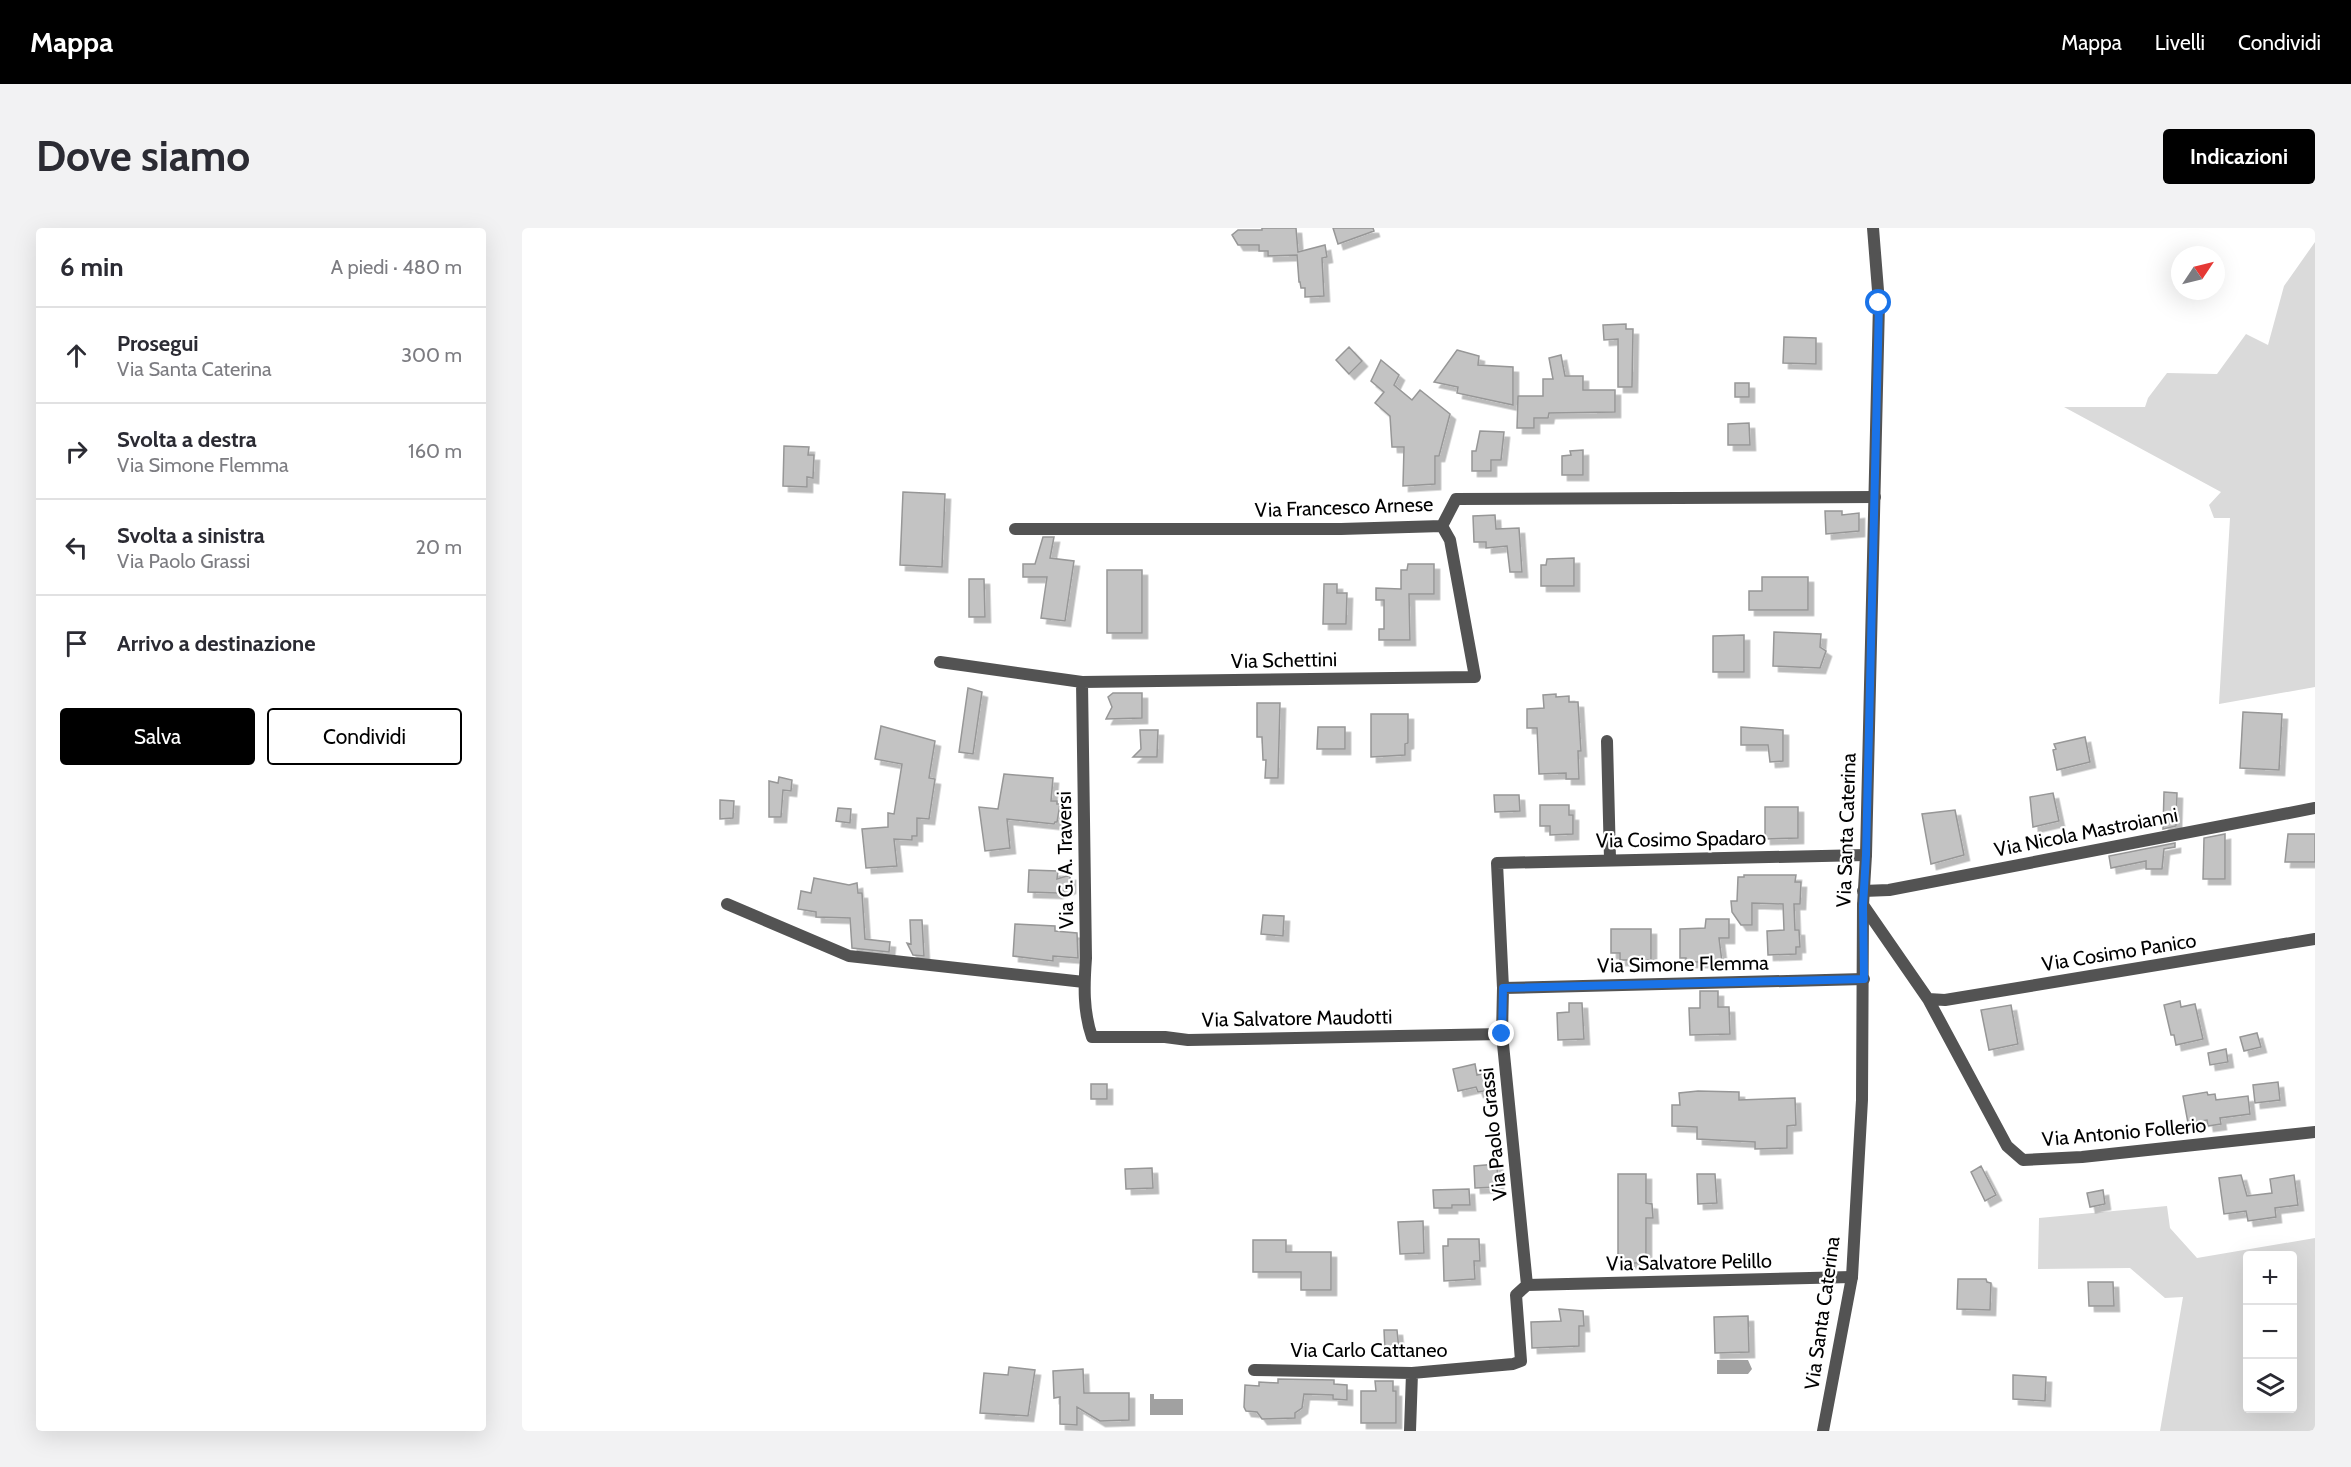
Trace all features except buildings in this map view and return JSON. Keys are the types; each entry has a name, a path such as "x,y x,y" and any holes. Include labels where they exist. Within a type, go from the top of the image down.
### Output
{"street":[{"name":"Via Santa Caterina","path":"1823,1431 1852,1277 1862,1100 1863,891 1866,855 1879,303 1873,228"},
{"name":"Via Francesco Arnese","path":"1016,529 1341,529 1442,526 1456,499 1875,497"},
{"name":"Via Schettini","path":"940,662 1082,682 1475,677 1450,540 1442,526"},
{"name":"Via G. A. Traversi","path":"1082,682 1086,958 1084,982 1086,1020 1092,1037"},
{"path":"1607,741 1610,859"},
{"name":"Via Nicola Mastroianni","path":"1863,891 1889,890 2315,808"},
{"name":"Via Cosimo Spadaro","path":"1497,863 1866,855"},
{"name":"Via Paolo Grassi","path":"1497,863 1503,988 1502,1034 1527,1285 1516,1296 1521,1361"},
{"path":"727,904 849,956 1084,982"},
{"name":"Via Antonio Follerio","path":"1863,906 1929,999 2007,1146 2023,1161 2082,1157 2315,1132"},
{"name":"Via Cosimo Panico","path":"1929,999 1955,998 2315,939"},
{"name":"Via Simone Flemma","path":"1503,988 1864,979"},
{"name":"Via Salvatore Maudotti","path":"1092,1037 1165,1036 1188,1040 1502,1034"},
{"name":"Via Salvatore Pelillo","path":"1527,1285 1852,1277"},
{"name":"Via Carlo Cattaneo","path":"1254,1370 1412,1373 1513,1364 1521,1361"},
{"path":"1410,1431 1412,1373"}],"shaded area":[{"path":"2315,242 2315,687 2219,704 2230,518 2214,518 2209,505 2221,492 2064,407 2145,407 2148,398 2167,373 2217,374 2246,334 2268,345 2284,286"},
{"path":"2167,1206 2170,1228 2197,1258 2315,1238 2315,1431 2160,1431 2183,1297 2165,1298 2130,1268 2038,1269 2039,1218"},
{"path":"1717,1360 1748,1360 1752,1369 1748,1374 1717,1374"},
{"path":"1150,1394 1154,1394 1154,1399 1183,1399 1183,1415 1150,1415"}],"route":[{"path":"1502,1034 1503,988 1864,979 1863,891 1866,855 1879,303"}]}
